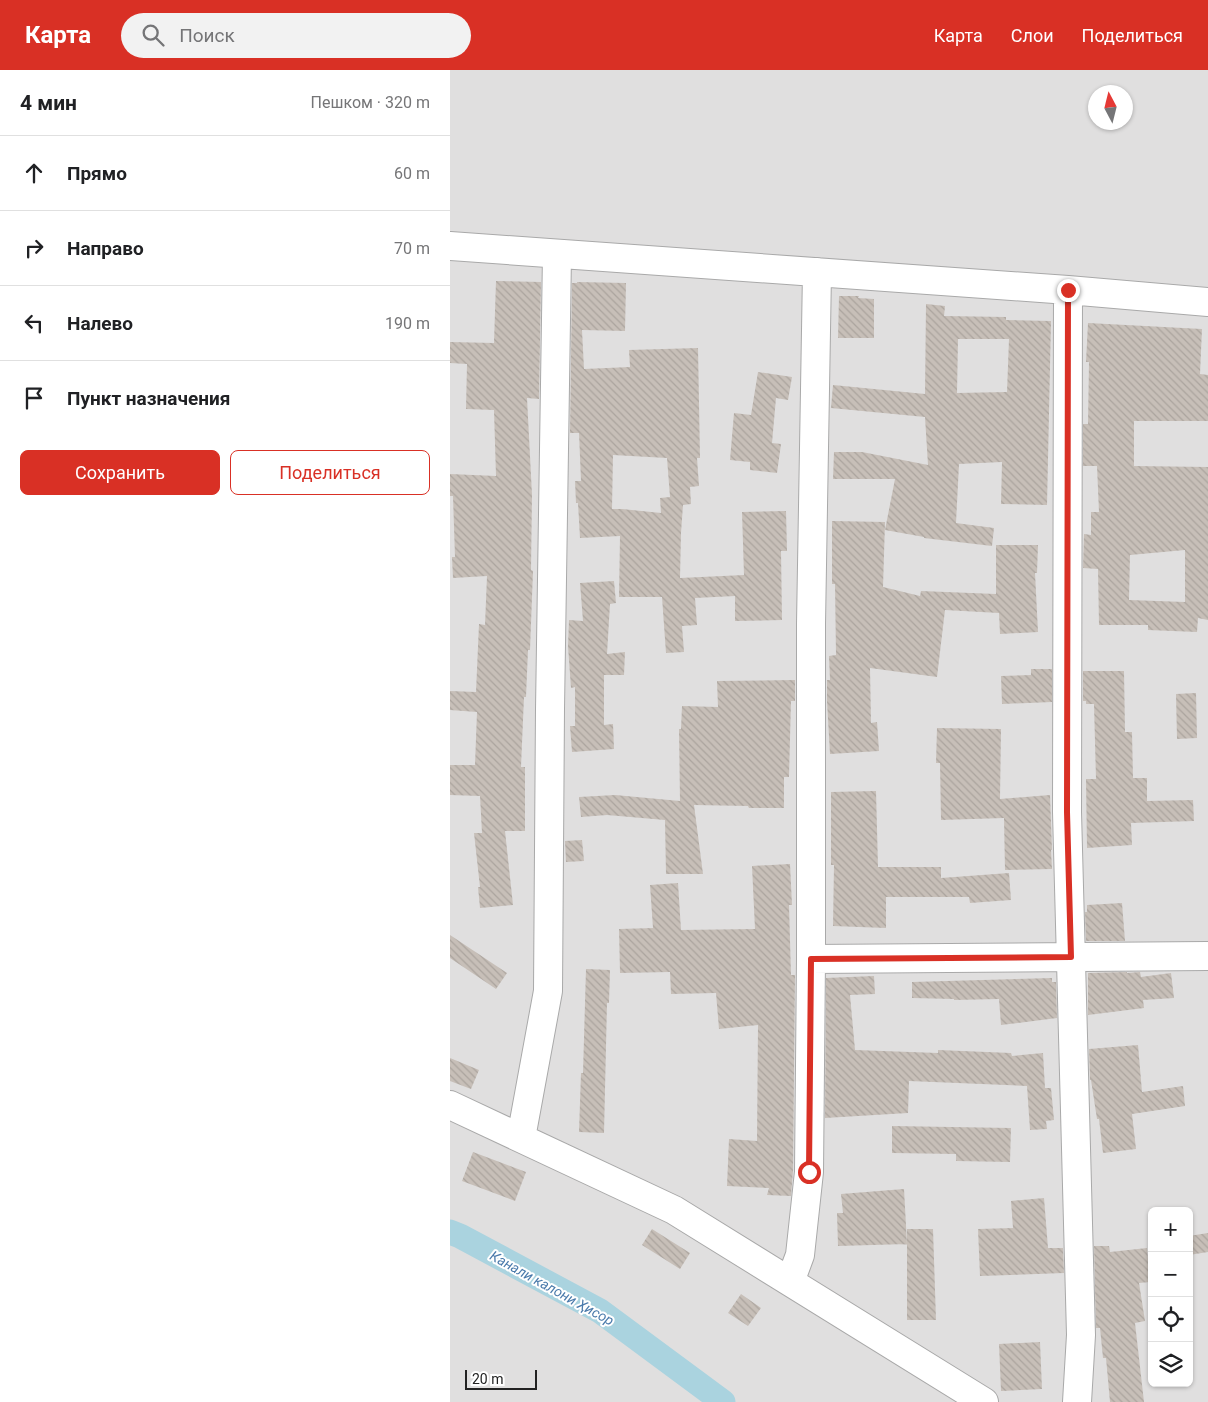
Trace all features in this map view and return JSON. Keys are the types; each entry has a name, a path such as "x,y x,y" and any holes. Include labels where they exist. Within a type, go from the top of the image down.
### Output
{"street":[{"path":"450,246 1068,290 1208,302"},
{"path":"521,1138 548,991 557,254"},
{"path":"790,1282 800,1256 809,1172 811,959 810,624 817,272"},
{"path":"1068,290 1067,812 1081,1335 1077,1402"},
{"path":"811,959 1208,956"},
{"path":"450,1105 674,1210 984,1402"}],"shaded area":[{"path":"450,70 1208,70 1208,1402 450,1402"}],"building":[{"path":"496,281 541,282 539,399 527,398 532,495 531,570 533,571 530,650 528,650 526,697 524,697 521,767 525,767 525,831 505,831 513,905 480,908 478,887 480,887 474,833 482,833 480,796 450,795 450,765 475,765 477,712 450,710 450,691 476,692 479,624 485,625 487,576 453,578 452,557 455,557 453,496 450,496 450,474 496,476 494,410 466,409 467,364 450,363 450,342 494,343"},
{"path":"572,283 626,283 625,331 582,330 584,369 630,367 629,350 698,348 700,458 697,458 699,486 690,487 691,504 683,505 680,578 744,575 742,512 786,511 787,551 781,551 782,620 735,621 735,596 695,598 697,625 682,626 684,652 666,653 662,597 619,597 620,536 580,538 575,481 581,481 579,433 570,433","holes":["613,455 667,458 670,497 660,498 661,513 612,509"]},
{"path":"839,296 859,296 858,298 874,299 874,338 838,338"},
{"path":"926,304 945,306 944,316 1006,317 1006,320 1051,321 1047,505 1001,504 1002,462 959,464 956,523 994,528 992,546 924,538 885,530 895,479 833,479 834,452 862,452 928,465 925,417 831,408 833,385 925,394","holes":["958,339 1009,339 1007,392 957,393"]},
{"path":"1088,323 1202,329 1200,374 1208,375 1208,421 1134,421 1134,466 1208,467 1208,620 1198,618 1197,632 1148,630 1148,625 1099,625 1098,569 1083,568 1084,534 1091,535 1091,512 1099,512 1097,466 1083,466 1083,424 1088,424 1089,362 1086,362","holes":["1185,550 1185,602 1129,600 1130,555"]},
{"path":"758,372 792,377 788,400 776,398 772,443 781,444 777,473 750,470 750,462 730,460 734,413 751,415"},
{"path":"832,521 885,522 883,587 920,596 921,591 996,594 996,545 1038,545 1037,573 1035,573 1038,632 1000,634 999,613 945,610 937,677 870,668 871,723 877,722 879,751 830,754 827,680 830,680 829,656 836,655 835,584 832,584"},
{"path":"614,581 616,603 610,604 607,654 625,652 624,675 604,675 604,725 613,724 614,749 572,752 570,726 575,726 575,687 571,688 568,646 569,620 583,621 580,583"},
{"path":"1031,669 1052,669 1052,702 1002,704 1001,676 1031,675"},
{"path":"1083,671 1124,671 1125,732 1132,732 1133,778 1147,778 1147,801 1193,800 1194,821 1131,823 1132,845 1087,848 1086,779 1096,779 1094,704 1086,704 1086,701 1083,701"},
{"path":"795,680 795,701 791,701 789,777 784,777 784,808 694,805 703,874 666,874 665,820 607,815 581,817 579,797 615,795 680,801 679,729 681,729 682,706 718,707 717,681"},
{"path":"1196,693 1197,738 1177,739 1176,694"},
{"path":"937,728 1001,729 1000,799 1050,795 1052,869 1005,870 1004,818 941,820 940,763 936,763"},
{"path":"876,791 878,867 941,867 941,878 1009,873 1011,900 970,903 969,897 886,897 886,928 833,926 834,865 831,865 831,792"},
{"path":"582,840 584,861 566,862 565,841"},
{"path":"790,864 792,905 789,905 791,975 795,975 793,1171 791,1196 767,1195 769,1188 727,1186 729,1139 757,1141 758,1025 719,1029 716,993 671,994 670,972 620,973 619,929 653,928 650,885 678,883 681,930 755,929 752,866"},
{"path":"1122,903 1125,941 1086,941 1085,912 1087,912 1087,905"},
{"path":"450,935 507,973 496,989 450,958"},
{"path":"586,969 610,970 609,1003 607,1003 604,1133 579,1132"},
{"path":"1140,972 1141,977 1171,973 1174,998 1143,1000 1144,1008 1088,1015 1088,973"},
{"path":"874,976 875,994 850,995 855,1050 938,1053 938,1050 1011,1053 1012,1056 1043,1053 1045,1088 1051,1088 1054,1120 1046,1121 1047,1129 1030,1130 1027,1086 909,1081 908,1113 825,1118 826,978"},
{"path":"1052,978 1052,982 1056,982 1057,1018 1001,1025 999,999 954,1000 912,998 912,982"},
{"path":"1138,1045 1142,1092 1183,1086 1185,1106 1132,1114 1136,1149 1103,1153 1099,1119 1097,1119 1090,1080 1089,1049"},
{"path":"450,1058 479,1070 471,1089 450,1081"},
{"path":"892,1126 1011,1128 1010,1162 956,1161 956,1154 892,1153"},
{"path":"473,1152 526,1172 515,1201 462,1181"},
{"path":"904,1189 907,1244 838,1246 837,1213 843,1213 841,1194"},
{"path":"1044,1198 1048,1248 1063,1248 1064,1273 980,1276 978,1229 1013,1228 1011,1201"},
{"path":"652,1229 690,1253 680,1269 642,1245"},
{"path":"907,1229 933,1229 936,1320 907,1320"},
{"path":"1208,1233 1208,1252 1193,1254 1193,1235"},
{"path":"1094,1246 1109,1246 1110,1252 1147,1248 1148,1282 1139,1283 1145,1321 1135,1323 1144,1402 1110,1402 1106,1358 1103,1358 1100,1328 1096,1328"},
{"path":"741,1294 761,1308 748,1326 728,1313"},
{"path":"1040,1342 1042,1389 1001,1391 999,1344"}],"waterway":[{"name":"Канали калони Ҳисор","path":"450,1232 600,1311 723,1402"}],"route":[{"path":"809,1172 811,959 1071,957 1067,812 1068,290"}]}
